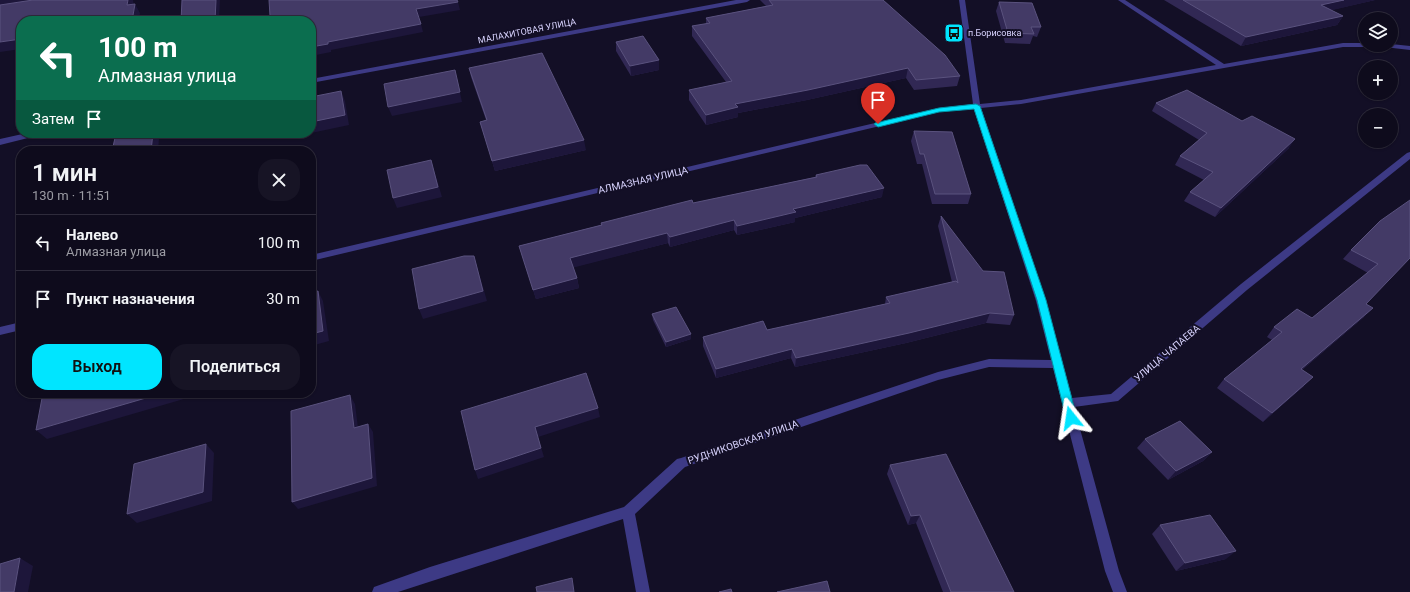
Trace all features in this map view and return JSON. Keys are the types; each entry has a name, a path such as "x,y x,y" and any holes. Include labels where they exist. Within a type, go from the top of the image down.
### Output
{"street":[{"name":"МАЛАХИТОВАЯ УЛИЦА","path":"316,80 747,0"},
{"path":"962,0 976,106 1041,300 1112,571 1120,592"},
{"path":"1121,0 1222,66"},
{"name":"АЛМАЗНАЯ УЛИЦА","path":"316,257 939,110 1021,102 1222,66 1343,46 1358,45"},
{"path":"1398,47 1410,48"},
{"path":"0,142 16,138"},
{"name":"УЛИЦА ЧАПАЕВА","path":"1067,403 1114,398 1244,287 1410,155"},
{"path":"0,331 16,327"},
{"name":"РУДНИКОВСКАЯ УЛИЦА","path":"379,592 430,574 628,512 681,463 938,376 989,364 1058,364"},
{"path":"628,512 643,592"}],"building":[{"path":"33,0 128,0 127,5 135,4 133,16 16,16 16,40 0,42 0,5"},
{"path":"182,0 216,0 215,16 181,16"},
{"path":"269,0 457,0 458,2 416,9 421,24 328,42 328,44 316,46 316,16 270,16"},
{"path":"769,0 883,0 945,55 960,76 916,80 908,68 735,104 738,107 706,115 689,90 732,81 692,26 710,23 706,18 773,5"},
{"path":"1183,0 1344,0 1321,5 1343,16 1246,37"},
{"path":"999,2 1032,3 1041,27 1031,27 1034,34 1008,33"},
{"path":"643,36 659,60 630,66 616,42"},
{"path":"542,53 584,140 492,161 480,122 487,120 469,68"},
{"path":"455,70 460,92 388,107 384,84"},
{"path":"1187,90 1242,121 1252,116 1295,139 1221,208 1190,192 1213,172 1180,156 1207,133 1156,103"},
{"path":"341,91 345,115 316,121 316,96"},
{"path":"914,131 952,132 971,194 935,194 924,154 920,154"},
{"path":"115,138 152,138 152,146 113,146"},
{"path":"431,160 438,187 393,198 387,170"},
{"path":"860,165 867,165 884,188 793,209 796,212 737,226 734,220 670,237 667,233 570,258 577,278 533,290 519,246 692,200 693,203 817,177 816,175"},
{"path":"1410,200 1410,258 1366,304 1373,308 1301,369 1313,377 1272,413 1224,379 1282,332 1274,327 1297,309 1312,318 1378,264 1351,250 1380,221"},
{"path":"941,216 983,271 1004,272 1014,315 990,313 796,358 792,349 716,369 703,337 763,321 767,330 890,303 886,297 956,281 958,283"},
{"path":"464,256 474,256 483,291 419,309 412,269"},
{"path":"318,291 323,331 316,333 316,292"},
{"path":"676,307 691,334 666,342 652,314"},
{"path":"586,373 598,408 535,427 541,448 475,470 461,411"},
{"path":"350,395 354,428 368,424 372,478 292,502 291,411"},
{"path":"42,398 146,398 36,430"},
{"path":"1180,421 1212,452 1176,471 1145,439"},
{"path":"206,444 203,492 127,514 134,464"},
{"path":"946,454 1014,592 951,592 920,515 911,516 890,465"},
{"path":"1210,515 1236,551 1185,563 1160,525"},
{"path":"20,558 14,592 0,592 0,564"},
{"path":"572,578 574,592 537,592 536,587"},
{"path":"827,581 830,592 777,592"},
{"path":"731,589 732,592 719,592"}],"place":[{"name":"п.Борисовка","path":"954,33"}],"route":[{"path":"878,124 939,110 976,106 1041,300 1071,418"}]}
